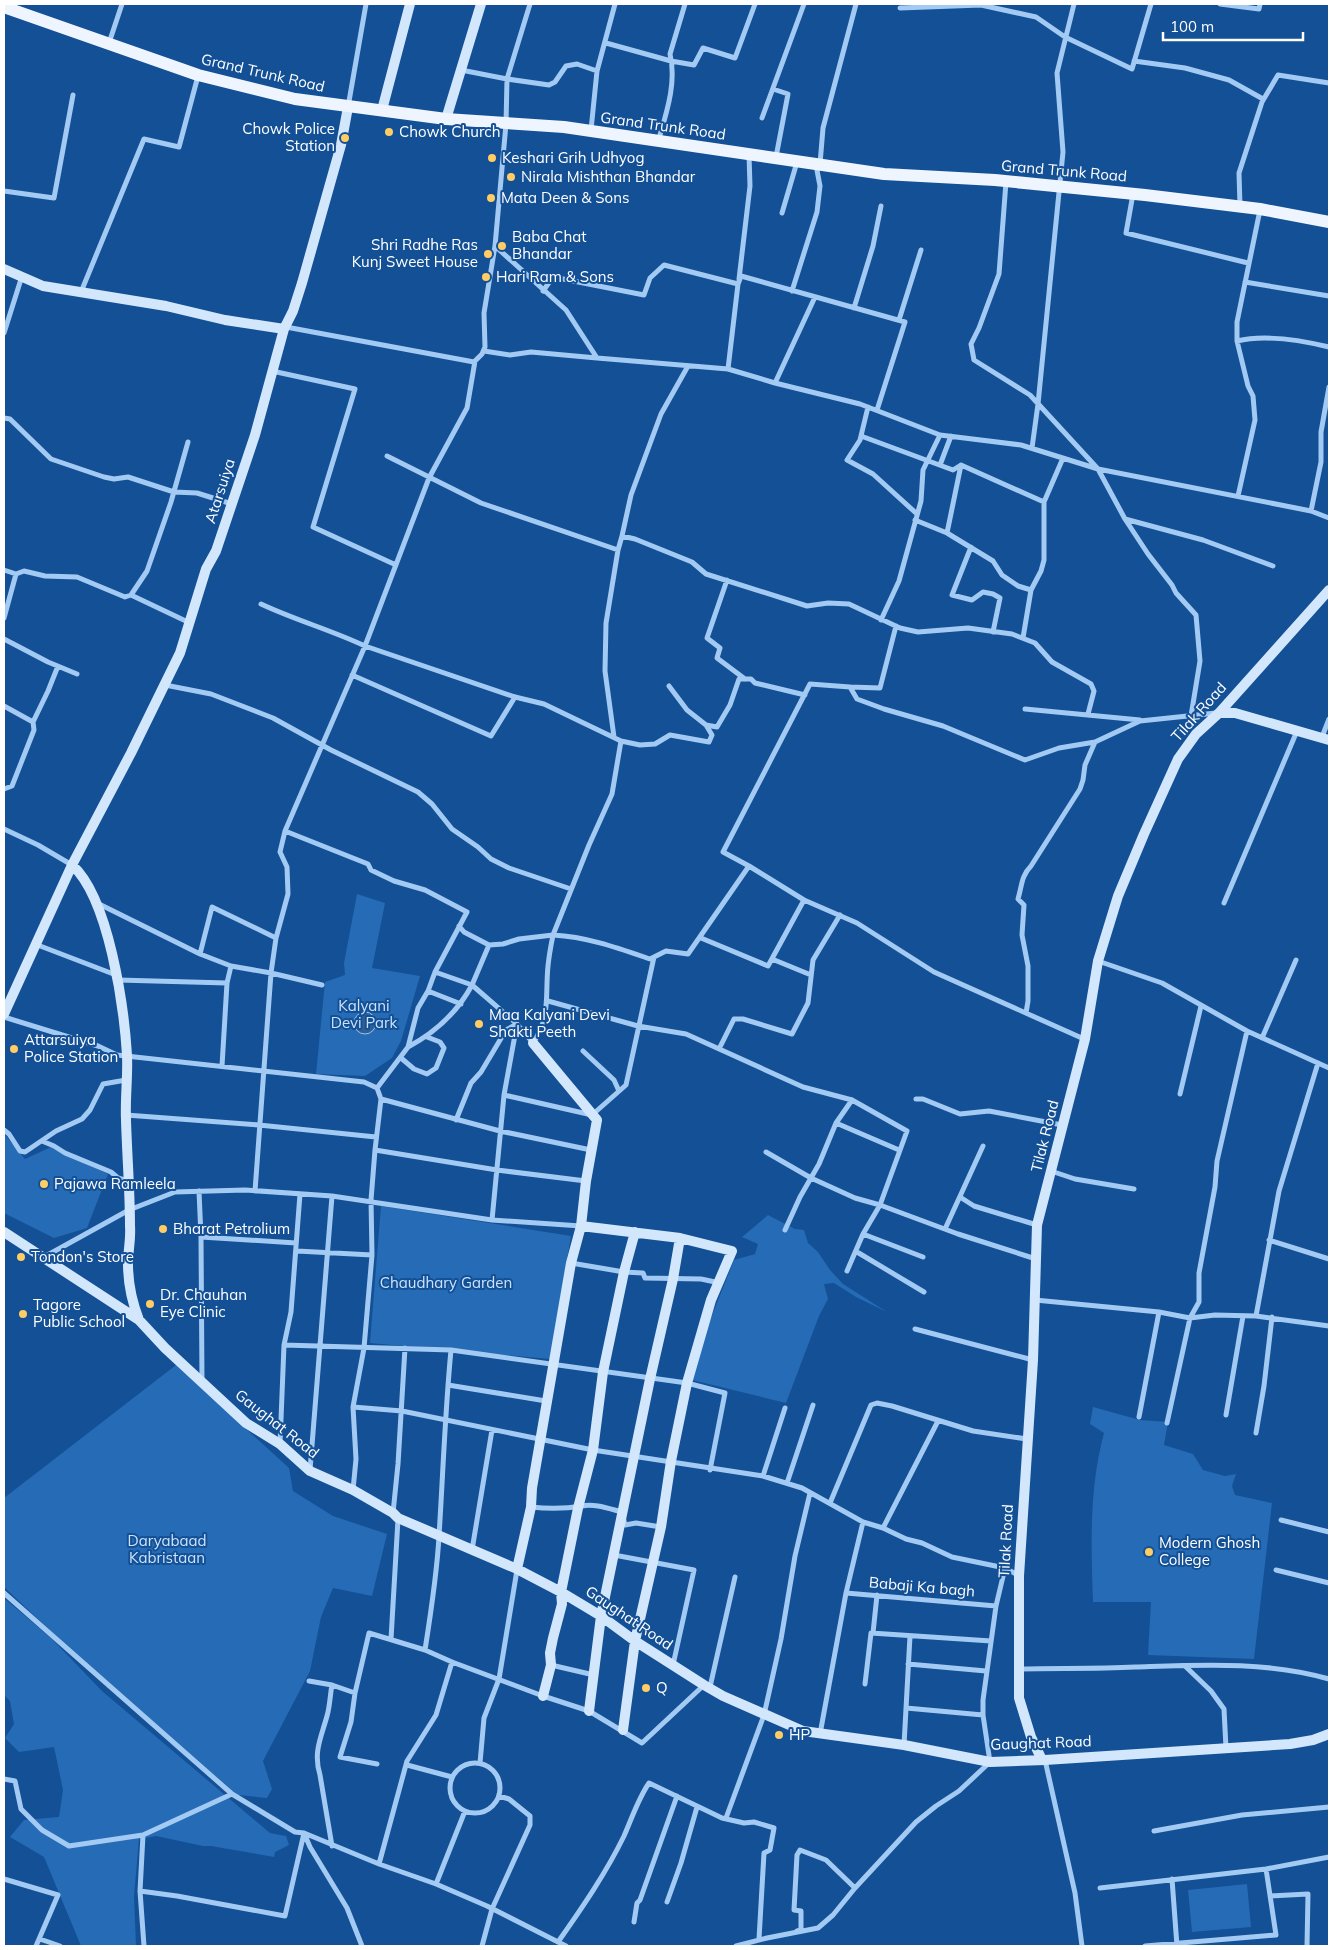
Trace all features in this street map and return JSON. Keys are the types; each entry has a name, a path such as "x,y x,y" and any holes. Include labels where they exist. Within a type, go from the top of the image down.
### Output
{"main road":[{"name":"Grand Trunk Road","path":"4,7 198,75 295,99 446,119 564,127 884,174 1006,181 1240,206 1329,222"}],"street":[{"path":"109,43 122,4"},
{"path":"348,107 366,4"},
{"path":"382,110 410,4"},
{"path":"446,119 481,4"},
{"path":"255,1191 271,973 276,938 288,894 287,867 280,852 284,831 365,646 429,478 467,408 474,361 484,349 484,313 495,246 506,124 507,79 530,4"},
{"path":"590,131 597,71 615,4"},
{"path":"658,142 671,91 670,54 685,4"},
{"path":"606,43 671,61 694,65 703,48 735,58 755,4"},
{"path":"762,118 804,4"},
{"path":"792,291 817,212 820,186 818,165 823,128 856,4"},
{"path":"1032,448 1063,152 1057,73 1074,4"},
{"path":"900,8 997,6 1036,17 1066,37 1132,69 1151,4"},
{"path":"1220,4 1259,9 1260,4"},
{"path":"1134,61 1185,68 1229,80 1263,99"},
{"path":"461,70 549,85 555,82 566,66 577,64 597,71"},
{"path":"81,292 144,139 179,147 198,75"},
{"path":"1240,206 1239,173 1263,99 1278,75 1329,83"},
{"path":"773,89 788,94 775,159"},
{"path":"4,191 54,198 73,96"},
{"name":"Atarsuiya","path":"4,1016 35,943 72,865 131,753 180,653 206,569 216,551 255,435 285,328 302,283 341,145 348,107"},
{"path":"728,369 750,186 749,155"},
{"path":"782,213 797,162"},
{"path":"1006,181 998,274 979,328 971,344 974,360 1030,395 1098,469 1125,519 1148,554 1176,593 1196,615 1200,661 1191,716"},
{"path":"1133,194 1126,233 1248,263"},
{"path":"854,308 873,246 881,206"},
{"path":"1238,496 1255,420 1253,396 1248,386 1237,341 1237,322 1260,209"},
{"path":"495,246 566,310 597,358"},
{"path":"899,320 922,250"},
{"path":"544,291 553,278 644,295 650,278 664,265 738,283"},
{"path":"4,269 43,286 166,306 225,320 285,328 474,361"},
{"path":"4,333 22,276"},
{"path":"738,283 741,276 905,322 877,410"},
{"path":"1245,282 1329,296"},
{"path":"775,383 815,297"},
{"path":"1237,341 1251,337 1302,341 1329,347"},
{"path":"484,349 510,355 530,352 728,369 868,407 940,435 1021,445 1098,469 1311,510 1329,518"},
{"path":"614,737 605,671 606,624 618,550 630,495 661,414 688,366"},
{"path":"272,372 355,389 313,527 396,565"},
{"path":"1311,510 1321,462 1321,432 1329,387"},
{"path":"868,407 861,436 847,460 872,474 916,517 971,547 992,561 1002,575 1018,586 1031,590"},
{"path":"4,418 10,419 51,459 104,477 114,479 128,477 174,492 197,493 232,504"},
{"path":"881,620 898,580 921,501 923,470 940,435"},
{"path":"861,436 953,470 961,464"},
{"path":"940,465 951,436"},
{"path":"4,570 16,574 24,571 45,576 77,577 125,597 131,595 147,571 174,492 188,442"},
{"path":"387,456 481,503 618,550"},
{"path":"1023,638 1031,590 1041,571 1044,560 1044,502 1063,458"},
{"path":"947,533 961,464"},
{"path":"961,464 1044,502"},
{"path":"1125,519 1204,540 1273,566"},
{"path":"622,536 635,539 692,562 706,574 807,606 828,603 850,604 881,620 918,632 968,628 1012,634 1023,638 1035,643 1052,662 1091,684 1094,691 1088,714"},
{"path":"971,547 952,595 972,600 983,592 1000,598 993,632"},
{"path":"4,618 16,574"},
{"path":"727,580 707,638 720,648 717,658 745,679"},
{"name":"Tilak Road","path":"1043,1760 1031,1737 1019,1698 1019,1576 1033,1360 1037,1225 1085,1039 1098,961 1118,896 1178,759 1196,734 1219,712 1329,590"},
{"path":"131,595 190,623"},
{"path":"261,604 288,617 344,636 365,646 515,697 544,704 621,741 640,745 654,744 670,735 709,742 712,735 706,725 687,710 669,686"},
{"path":"896,626 880,688 810,684 723,852 804,900 858,923 934,972 1085,1039"},
{"path":"4,639 77,674"},
{"path":"4,789 12,786 34,730 33,722 58,666"},
{"path":"352,675 491,736 515,697"},
{"path":"706,725 717,727 730,705 739,679 752,679 755,683 805,695"},
{"path":"164,685 211,694 273,718 369,770 418,792 432,804 452,829 478,847 491,860 571,889"},
{"path":"850,687 856,699 943,726 1025,760 1059,748 1095,742 1140,720"},
{"path":"4,706 33,722"},
{"path":"1025,709 1140,720 1219,712 1235,713 1326,739 1329,719"},
{"path":"1224,903 1297,731"},
{"path":"533,1043 542,1028 548,1001 548,967 553,935 589,845 612,794 621,741"},
{"path":"1026,1013 1028,966 1022,935 1024,905 1018,899 1022,880 1024,873 1031,866 1080,789 1085,765 1095,742"},
{"path":"4,829 38,845 72,865 81,873 95,902 118,978 127,1055 126,1115 130,1226 128,1264 130,1287 139,1320"},
{"path":"284,831 368,864 371,870 394,881 425,890 466,912 418,1008 408,1047 377,1088"},
{"path":"458,926 464,932 489,944 503,944 519,939 553,935 576,936 650,959 666,951 688,954 701,938 749,866"},
{"path":"701,938 764,966 768,966 804,900"},
{"path":"95,902 200,954 230,966 322,985"},
{"path":"200,954 212,908 276,938"},
{"path":"719,1049 734,1019 743,1019 792,1034 808,1003 813,960 840,915"},
{"path":"35,943 118,978 227,983"},
{"path":"408,1047 427,1037 461,1004 472,985 489,944"},
{"path":"592,1115 626,1085 654,957"},
{"path":"772,959 810,976"},
{"path":"1262,1038 1296,960"},
{"path":"1098,961 1162,983 1247,1031 1329,1068"},
{"path":"222,1066 227,983 230,966"},
{"path":"435,972 472,985 517,1024 597,1120 586,1181 581,1226 571,1263 546,1401 532,1488 531,1507 517,1570 499,1679 484,1718 480,1763"},
{"path":"428,991 461,1004"},
{"path":"548,1001 638,1026 686,1034 803,1087 852,1100 907,1131 880,1204 863,1234 857,1252 847,1271"},
{"path":"1180,1094 1201,1006"},
{"path":"4,1016 98,1046 117,1055 364,1082 377,1088 381,1099 374,1150 371,1200 372,1255 364,1348 353,1407 356,1459 354,1490"},
{"path":"492,1220 504,1095 517,1024"},
{"path":"456,1120 472,1083 481,1072 506,1030 517,1024"},
{"path":"1167,1423 1190,1318 1198,1302 1198,1273 1215,1187 1217,1162 1247,1031"},
{"path":"401,1058 414,1069 427,1074 436,1068 444,1048 440,1042 427,1037"},
{"path":"583,1051 614,1080 618,1091"},
{"path":"1256,1316 1279,1191 1318,1063"},
{"path":"4,1130 22,1152 42,1141 56,1130 82,1119 90,1110 103,1084 126,1080"},
{"path":"504,1095 592,1115"},
{"path":"381,1099 500,1132 592,1150"},
{"path":"916,1099 923,1099 960,1114 989,1110 1063,1126"},
{"path":"785,1230 819,1164 836,1123 852,1100"},
{"path":"126,1115 259,1125 376,1138"},
{"path":"836,1123 899,1150"},
{"path":"42,1141 128,1181"},
{"path":"945,1229 983,1146"},
{"path":"374,1150 497,1170 586,1181"},
{"path":"766,1152 811,1178 855,1198 880,1204 945,1229 1036,1259"},
{"path":"1051,1171 1076,1179 1134,1189"},
{"path":"43,1258 128,1210 175,1192 245,1190 371,1200 492,1220 635,1232 680,1238 732,1251 720,1283 711,1300 688,1383 671,1462 661,1527 635,1641 624,1730"},
{"path":"199,1191 202,1381"},
{"path":"280,1444 284,1346 291,1312 300,1194"},
{"path":"310,1471 332,1196"},
{"path":"960,1196 974,1206 1037,1225"},
{"name":"Gaughat Road","path":"4,1232 139,1320 165,1348 246,1423 280,1444 310,1471 354,1490 395,1516 562,1592 707,1686 764,1715 804,1732 904,1745 990,1762 1290,1744 1313,1740 1329,1734"},
{"path":"543,1696 551,1665 550,1653 562,1604 562,1592 578,1508 593,1450 603,1372 624,1272 635,1232"},
{"path":"863,1234 923,1257"},
{"path":"201,1237 296,1243"},
{"path":"589,1711 601,1616 650,1379 673,1279 680,1238"},
{"path":"1269,1240 1329,1259"},
{"path":"297,1252 372,1255"},
{"path":"857,1252 924,1292"},
{"path":"571,1263 624,1272 644,1272 645,1278 701,1279 720,1283"},
{"path":"1034,1300 1159,1312 1190,1318 1215,1315 1256,1316 1329,1326"},
{"path":"1139,1417 1159,1312"},
{"path":"1226,1415 1243,1316"},
{"path":"1256,1433 1272,1318"},
{"path":"915,1329 1033,1360"},
{"path":"284,1346 451,1350 688,1383 725,1393 710,1470"},
{"path":"391,1639 395,1516 405,1348"},
{"path":"425,1650 434,1594 439,1536 444,1421 451,1350"},
{"path":"448,1386 546,1401"},
{"path":"830,1504 871,1405 877,1403 991,1435 1027,1439"},
{"path":"788,1484 814,1404"},
{"path":"353,1407 402,1411 593,1450 710,1470 763,1476 802,1488 862,1522 883,1528 906,1539 922,1543 952,1557 1005,1568 1019,1576"},
{"path":"763,1476 785,1408"},
{"path":"883,1528 938,1421"},
{"path":"472,1550 492,1430"},
{"path":"726,1818 764,1715 781,1639 795,1556 810,1493"},
{"path":"531,1507 554,1510 563,1507 578,1508 589,1506 622,1512"},
{"path":"622,1512 626,1525 636,1524 661,1527"},
{"path":"1281,1520 1329,1532"},
{"path":"820,1734 846,1593 862,1522"},
{"path":"613,1555 694,1570 672,1665"},
{"path":"789,1933 793,1934 818,1928 833,1915 855,1888 916,1822 959,1791 990,1762 983,1715 986,1671 996,1606 1005,1568"},
{"path":"1276,1570 1329,1583"},
{"path":"377,1764 340,1757 351,1722 355,1693 369,1633 425,1650 543,1696 589,1711 624,1730 642,1743 707,1686 735,1577"},
{"path":"4,1592 232,1794 294,1832 304,1833 332,1846 436,1884 492,1909 566,1946"},
{"name":"Babaji Ka bagh","path":"846,1593 996,1606"},
{"path":"865,1684 877,1596"},
{"path":"873,1633 990,1641"},
{"path":"904,1745 910,1636"},
{"path":"379,1864 407,1761 436,1715 452,1662"},
{"path":"908,1664 986,1671"},
{"path":"551,1665 595,1675"},
{"path":"1184,1666 1211,1691 1224,1709 1226,1748"},
{"path":"1020,1669 1184,1666 1267,1667 1310,1673 1329,1679"},
{"path":"309,1681 332,1684 355,1693"},
{"path":"332,1684 328,1714 318,1745 317,1763 332,1846"},
{"path":"906,1708 983,1715"},
{"path":"1043,1760 1075,1894 1082,1946"},
{"path":"480,1763 488,1766 499,1779 499,1796 496,1803 489,1809 473,1813 465,1811 453,1800 450,1793 452,1777 464,1765 480,1763"},
{"path":"407,1765 452,1777"},
{"path":"4,1779 15,1782 21,1809 42,1830 69,1846 143,1835 232,1794"},
{"path":"558,1942 606,1868 624,1836 648,1783 722,1818 744,1823 754,1822 774,1828 770,1850 764,1853 759,1940"},
{"path":"482,1946 492,1909 530,1825 530,1816 509,1799 499,1796"},
{"path":"634,1922 637,1903 640,1900 678,1796"},
{"path":"667,1902 681,1863 697,1807"},
{"path":"1154,1831 1242,1815 1329,1807"},
{"path":"436,1884 465,1811"},
{"path":"140,1891 285,1916 304,1833"},
{"path":"304,1833 310,1848 347,1908 362,1946"},
{"path":"143,1835 140,1891 144,1946"},
{"path":"736,1946 801,1930 800,1911 794,1910 797,1855 800,1850 826,1860 855,1888"},
{"path":"1100,1888 1266,1869 1329,1857"},
{"path":"1145,1946 1177,1945 1276,1935 1266,1869"},
{"path":"1172,1879 1177,1945"},
{"path":"4,1880 58,1894 36,1946"},
{"path":"1270,1896 1308,1894 1307,1946"},
{"path":"40,1939 60,1946"}],"green space":[{"name":"Kalyani Devi Park","path":"357,894 385,903 372,968 420,976 401,1041 392,1058 365,1076 316,1074 325,982 345,975 344,963"},
{"path":"4,1134 25,1159 51,1147 108,1174 87,1228 54,1238 4,1213"},
{"name":"Chaudhary Garden","path":"381,1206 571,1236 550,1359 370,1343"},
{"path":"768,1215 795,1229 804,1230 808,1243 818,1252 830,1270 843,1284 887,1312 856,1297 834,1283 824,1284 828,1299 819,1316 786,1403 692,1380 707,1328 734,1260 755,1254 758,1244 742,1237"},
{"name":"Daryabaad Kabristaan","path":"176,1365 289,1468 293,1491 333,1516 387,1534 372,1596 333,1588 321,1617 310,1671 263,1761 272,1789 267,1798 229,1794 174,1747 4,1587 4,1498"},
{"path":"1093,1407 1140,1420 1168,1422 1164,1445 1193,1454 1203,1470 1225,1476 1236,1474 1232,1486 1235,1495 1272,1503 1254,1659 1148,1655 1151,1602 1093,1602 1093,1496 1104,1433 1090,1424"},
{"path":"4,1598 51,1638 102,1691 270,1833 286,1836 289,1845 275,1852 274,1857 203,1846 156,1836 139,1839 134,1896 136,1946 81,1946 44,1857 10,1837 24,1820 59,1817 63,1790 54,1747 19,1752 5,1738 14,1724 10,1701 4,1695"},
{"path":"1247,1884 1251,1927 1192,1932 1188,1890"}],"shaded area":[{"path":"365,1012 373,1015 376,1023 373,1031 365,1034 357,1031 354,1023 357,1015"}],"place":[{"name":"Chowk Church","path":"389,132"},
{"name":"Chowk Police Station","path":"345,138"},
{"name":"Keshari Grih Udhyog","path":"492,158"},
{"name":"Nirala Mishthan Bhandar","path":"511,177"},
{"name":"Mata Deen & Sons","path":"491,198"},
{"name":"Baba Chat Bhandar","path":"502,246"},
{"name":"Shri Radhe Ras Kunj Sweet House","path":"488,254"},
{"name":"Hari Ram & Sons","path":"486,277"},
{"name":"Maa Kalyani Devi Shakti Peeth","path":"479,1024"},
{"name":"Attarsuiya Police Station","path":"14,1049"},
{"name":"Pajawa Ramleela","path":"44,1184"},
{"name":"Bharat Petrolium","path":"163,1229"},
{"name":"Tondon's Store","path":"21,1257"},
{"name":"Dr. Chauhan Eye Clinic","path":"150,1304"},
{"name":"Tagore Public School","path":"23,1314"},
{"name":"Modern Ghosh College","path":"1149,1552"},
{"name":"Q","path":"646,1688"},
{"name":"HP","path":"779,1735"}]}
